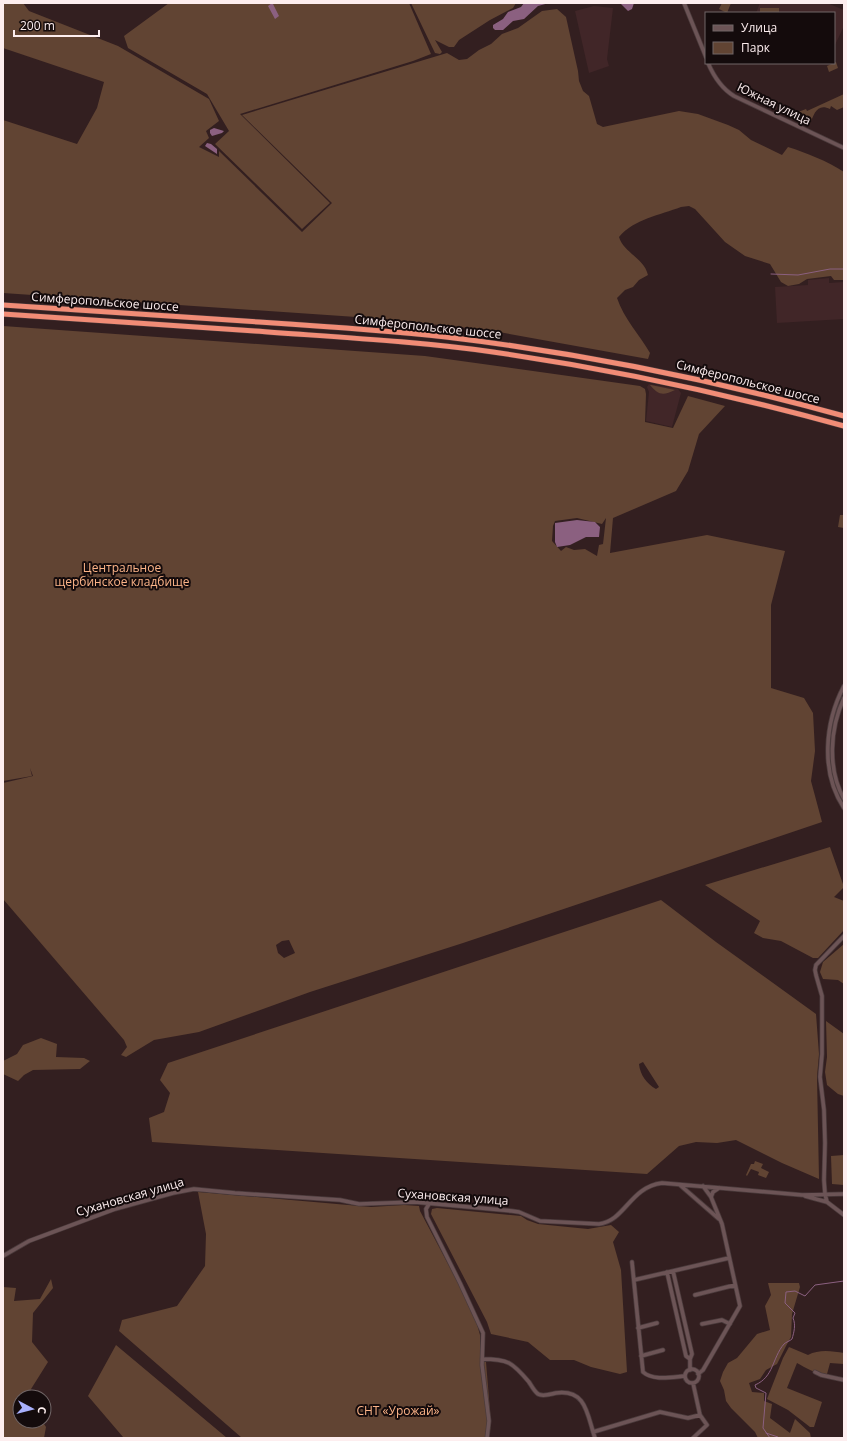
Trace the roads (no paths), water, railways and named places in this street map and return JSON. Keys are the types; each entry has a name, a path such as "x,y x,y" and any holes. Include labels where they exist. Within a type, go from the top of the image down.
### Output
{"highway":[{"name":"Симферопольское шоссе","path":"3,305 373,330 480,342 563,354 678,375 795,402 844,416"},
{"name":"Симферопольское шоссе","path":"3,314 373,339 492,352 677,384 772,406 844,426"}],"street":[{"path":"684,3 705,55"},
{"name":"Южная улица","path":"708,64 720,85 734,96 844,148"},
{"path":"844,686 833,712 828,743 828,759 831,775 837,795 844,808"},
{"path":"844,698 834,727 832,751 835,774 844,799"},
{"path":"827,1202 825,1194 824,1110 820,1077 822,1054 822,996 815,970 816,965 844,936"},
{"name":"Сухановская улица","path":"3,1256 29,1241 115,1209 173,1193 194,1189 235,1194 340,1200 359,1204 402,1202 512,1211 540,1220 599,1224 607,1224 614,1219 638,1193 651,1186 662,1183 802,1195 844,1194"},
{"path":"679,1184 720,1219"},
{"path":"692,1194 691,1188 693,1185"},
{"path":"693,1383 698,1378 698,1374 704,1370 740,1306 720,1219 711,1198 703,1186"},
{"path":"711,1198 713,1192 720,1188"},
{"path":"802,1195 827,1202 844,1215"},
{"path":"429,1204 426,1209 427,1217 483,1335 482,1359 489,1421 488,1438"},
{"path":"634,1280 729,1258"},
{"path":"632,1262 643,1372 659,1378 685,1376"},
{"path":"673,1271 692,1354 690,1359 690,1370"},
{"path":"667,1272 686,1356 690,1359"},
{"path":"695,1295 736,1285"},
{"path":"702,1324 722,1320 730,1324"},
{"path":"638,1328 657,1323"},
{"path":"641,1356 663,1350"},
{"path":"482,1359 504,1360 511,1363 517,1368 537,1393 542,1395 570,1392 576,1395 586,1409 595,1438"},
{"path":"685,1376 686,1372 690,1370 696,1371 698,1374"},
{"path":"815,1372 821,1375 844,1380"},
{"path":"685,1376 687,1381 693,1383"},
{"path":"693,1383 700,1415 708,1425 693,1438"},
{"path":"593,1432 660,1412 688,1418 700,1415"}],"waterway":[{"path":"771,274 798,275 830,269 844,269"},
{"path":"770,1438 763,1428 766,1393 756,1388 755,1385 766,1377 780,1349 784,1344 792,1339 795,1326 793,1318 795,1313 785,1303 786,1292 795,1291 805,1296 815,1285 844,1281"},
{"path":"766,1433 778,1438"}],"park label":[{"name":"Центральное щербинское кладбище","path":"122,575"},
{"name":"СНТ «Урожай»","path":"398,1411"}]}
